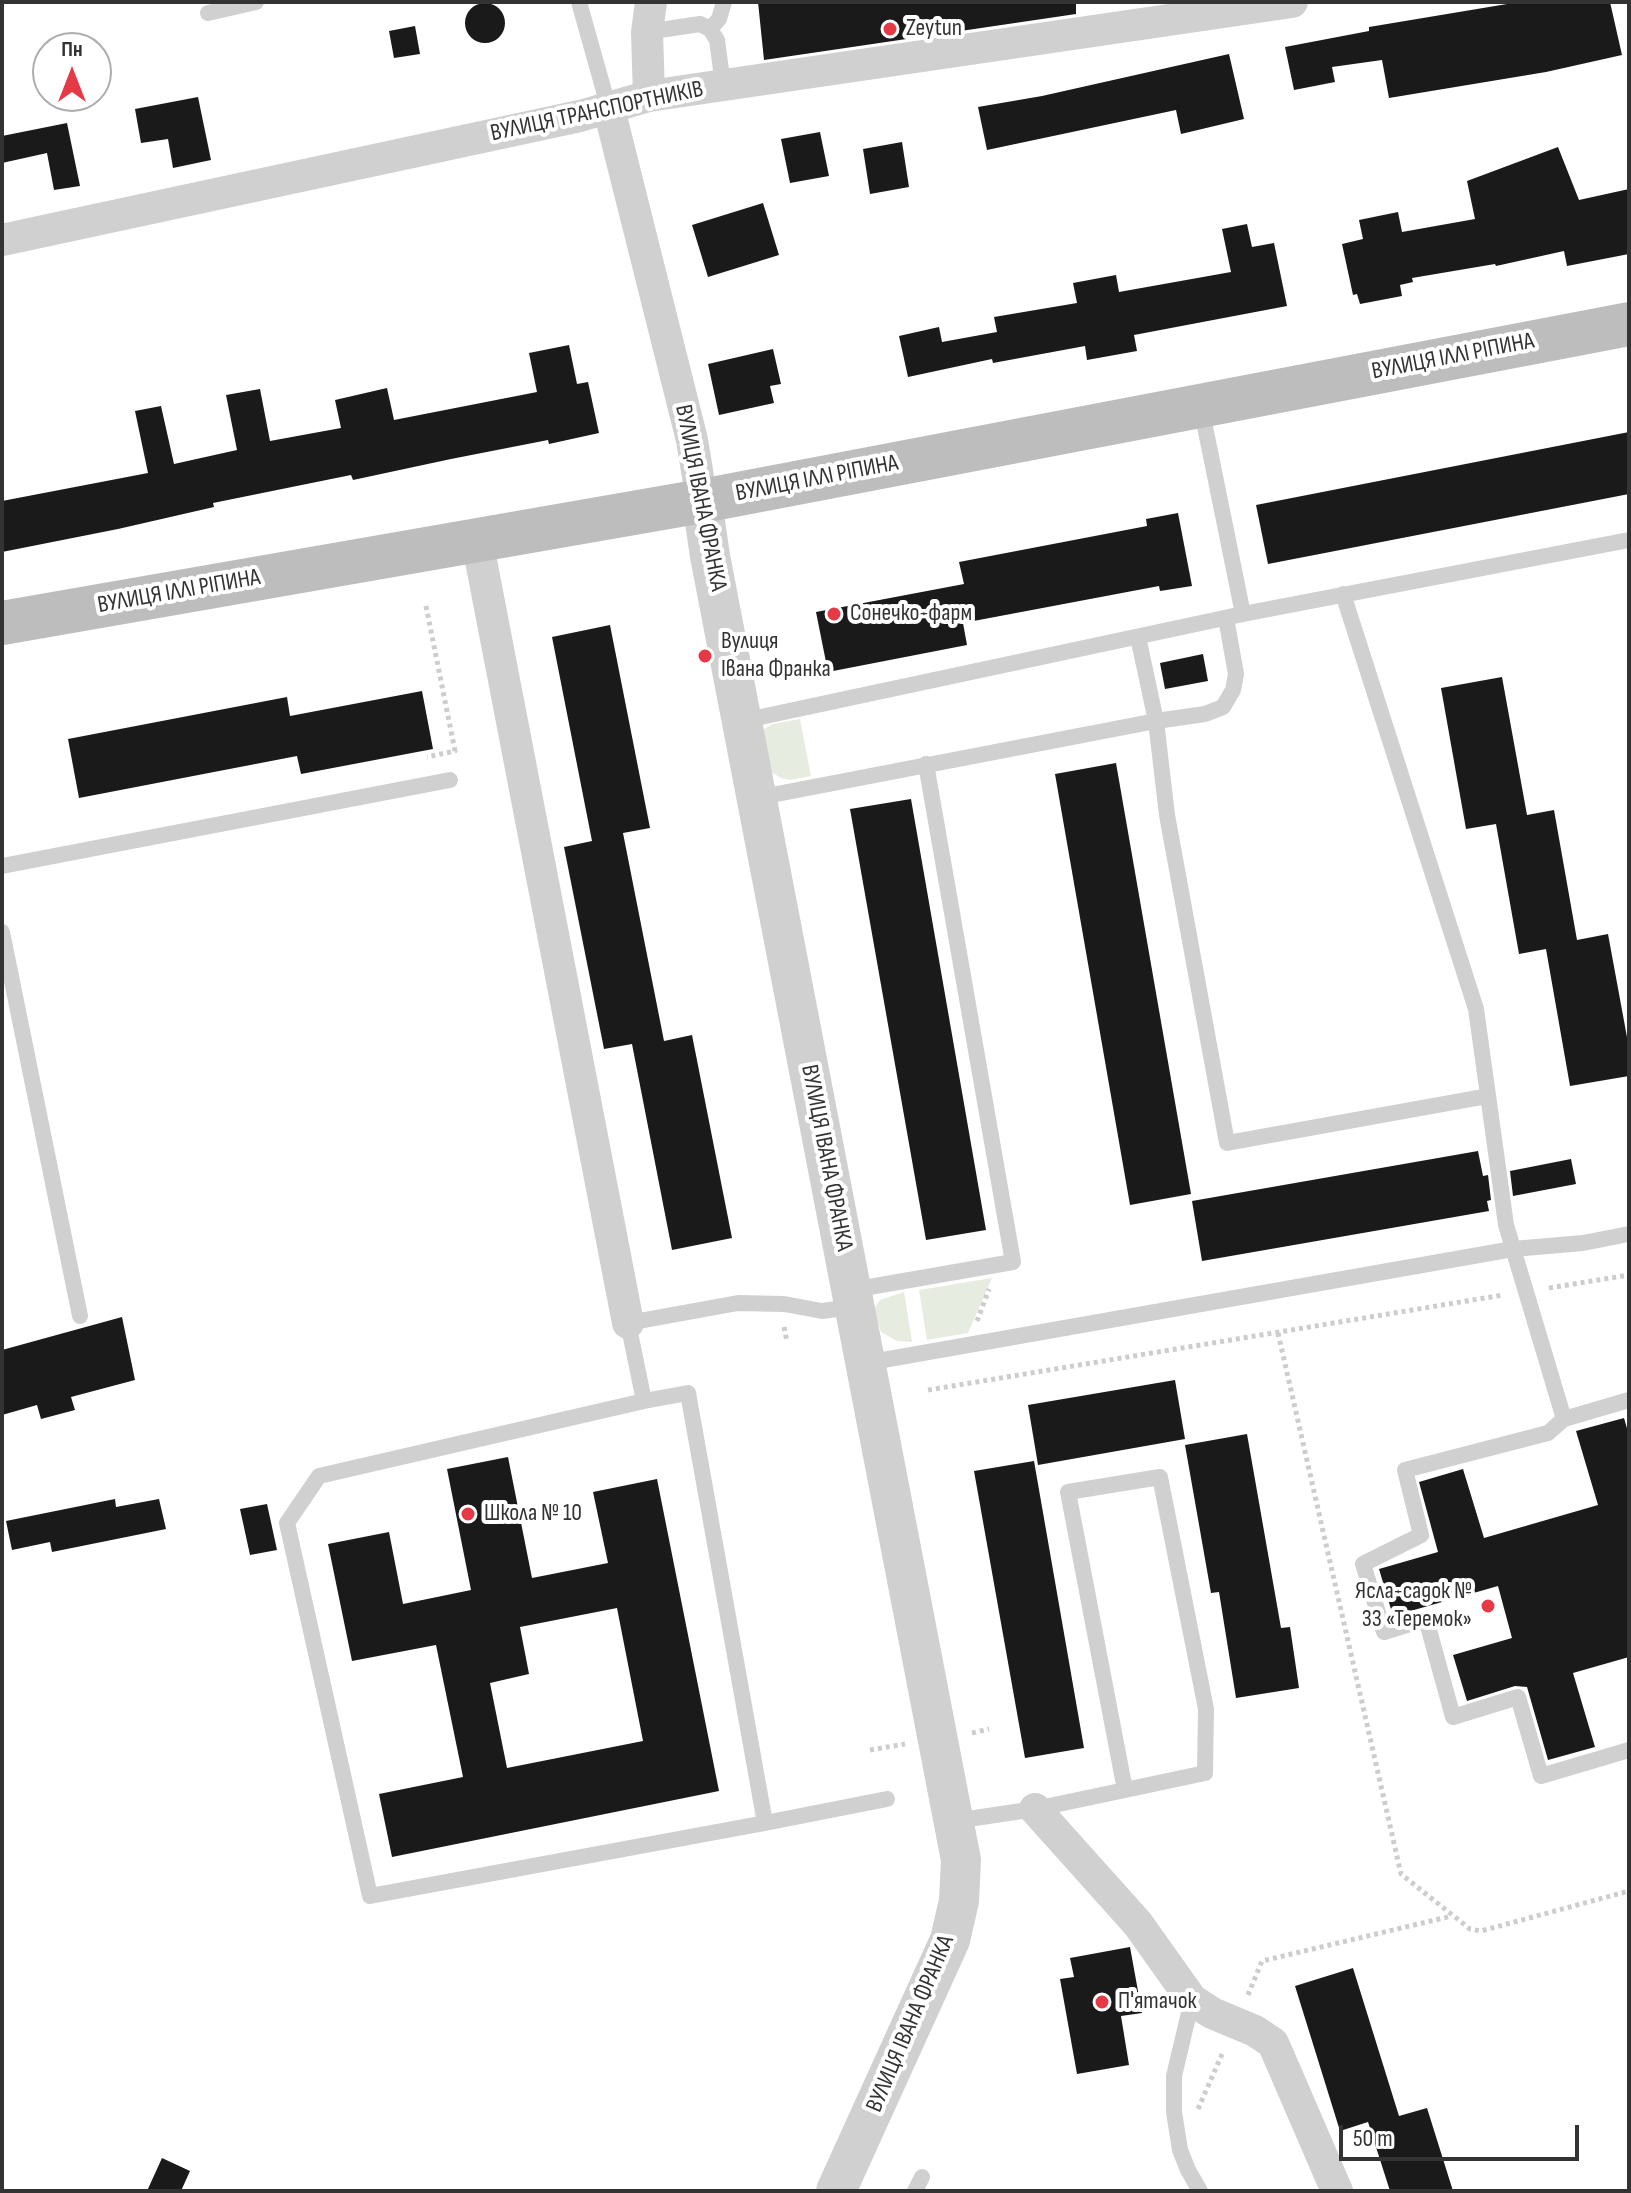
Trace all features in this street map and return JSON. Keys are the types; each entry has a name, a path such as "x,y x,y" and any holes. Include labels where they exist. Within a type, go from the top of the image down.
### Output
{"main road":[{"name":"ВУЛИЦЯ ІЛЛІ РІПИНА","path":"2,623 702,501 1629,324"}],"street":[{"name":"ВУЛИЦЯ ТРАНСПОРТНИКІВ","path":"2,240 609,109 649,96 1292,2"},
{"path":"649,17 649,96"},
{"name":"ВУЛИЦЯ ІВАНА ФРАНКА","path":"609,109 692,440 756,798 955,1821 959,1901 950,1940 836,2191"},
{"path":"477,540 628,1323"},
{"path":"1035,1809 1138,1924 1192,2000 1273,2043 1337,2191"}],"lane":[{"path":"208,13 256,2"},
{"path":"579,2 609,109"},
{"path":"710,29 719,19 724,2"},
{"path":"649,17 700,24 710,29 717,40 723,85"},
{"path":"1201,406 1243,614"},
{"path":"742,721 1243,614 1629,540"},
{"path":"1343,594 1476,1009 1506,1225 1564,1419"},
{"path":"756,798 1205,714 1223,707 1233,690 1236,674 1226,618"},
{"path":"1138,637 1156,721 1167,815 1227,1143 1488,1096"},
{"path":"644,1401 628,1323 738,1303 784,1304 822,1311 854,1298 1013,1262 926,764"},
{"path":"2,866 450,780"},
{"path":"2,932 80,1316"},
{"path":"866,1363 1513,1249 1583,1243 1629,1234"},
{"path":"765,1823 688,1393 319,1476 287,1523 370,1896 765,1823 887,1799"},
{"path":"1629,1400 1564,1419 1548,1433 1405,1470 1421,1535 1363,1564 1384,1632 1426,1619 1453,1717 1518,1697 1541,1776 1629,1750"},
{"path":"955,1821 1035,1809 1125,1790 1205,1773 1206,1709 1160,1477 1068,1492 1125,1790"},
{"path":"1192,2000 1174,2076 1174,2112 1180,2150 1200,2191"}],"path":[{"path":"422,785 417,759 455,751 426,606"},
{"path":"928,1390 1629,1275"},
{"path":"972,1333 994,1278"},
{"path":"1278,1333 1401,1874 1470,1929 1493,1929 1629,1891"},
{"path":"870,1750 910,1744"},
{"path":"1180,2150 1262,1961 1452,1916"}],"shaded area":[{"path":"800,719 811,776 790,780 781,778 768,770 761,734 773,724"},
{"path":"992,1278 968,1333 927,1340 919,1290"},
{"path":"904,1292 912,1342 897,1341 881,1332 874,1309 880,1300"}],"building":[{"name":"Zeytun","path":"758,2 1076,2 1076,14 764,60"},
{"path":"1519,2 1610,2 1622,55 1546,72 1389,98 1382,60 1332,67 1335,82 1294,90 1285,47 1369,31 1369,27"},
{"path":"485,3 499,9 505,23 499,37 485,43 471,37 465,23 471,9"},
{"path":"415,26 420,54 394,58 389,31"},
{"path":"1229,54 1244,119 1181,134 1176,110 987,150 978,107 1042,96"},
{"path":"198,97 211,160 173,168 168,139 141,143 135,109"},
{"path":"67,123 80,186 54,190 47,153 2,163 2,136"},
{"path":"820,132 829,176 790,183 781,139"},
{"path":"902,142 909,187 870,194 863,149"},
{"path":"1558,147 1579,200 1629,189 1629,254 1567,266 1564,251 1496,266 1412,278 1413,282 1400,285 1402,296 1360,304 1357,294 1353,295 1342,244 1363,239 1359,220 1398,212 1402,232 1475,219 1467,181"},
{"path":"763,203 779,255 708,277 692,225"},
{"path":"1247,224 1252,247 1274,243 1287,306 1134,335 1137,351 1087,360 1085,346 993,363 992,359 908,377 899,336 939,327 942,342 997,332 994,317 1077,303 1073,283 1116,275 1119,292 1231,272 1222,229"},
{"path":"569,345 577,384 588,382 599,433 549,444 548,440 353,480 351,475 213,503 214,507 118,529 2,552 2,501 148,473 135,411 161,406 174,464 237,450 226,395 260,389 270,441 341,428 335,400 387,388 394,420 537,392 529,353"},
{"path":"773,349 781,384 770,386 774,403 719,415 708,364"},
{"path":"1629,432 1629,494 1268,564 1256,505"},
{"path":"1178,513 1192,586 1160,591 1159,586 963,623 967,645 828,672 816,612 964,584 959,562 1147,526 1146,519"},
{"path":"610,625 650,828 623,833 664,1041 692,1035 732,1238 672,1250 632,1044 604,1049 564,847 592,841 552,637"},
{"path":"1203,654 1208,681 1165,689 1160,663"},
{"path":"1502,677 1527,815 1554,810 1577,940 1608,934 1629,1048 1629,1076 1570,1086 1546,949 1519,954 1496,824 1466,829 1441,688"},
{"path":"422,691 433,749 301,774 297,756 79,798 68,739 287,697 290,716"},
{"path":"1116,763 1191,1194 1130,1205 1055,774"},
{"path":"911,799 986,1230 926,1240 850,809"},
{"path":"1478,1151 1483,1176 1488,1175 1489,1211 1202,1261 1192,1201"},
{"path":"1571,1159 1576,1184 1513,1196 1510,1171"},
{"path":"122,1317 135,1380 71,1397 75,1410 41,1419 37,1405 2,1415 2,1350"},
{"path":"1175,1380 1185,1439 1038,1465 1028,1405"},
{"path":"1624,1418 1629,1435 1629,1657 1573,1673 1595,1747 1548,1760 1527,1687 1515,1686 1467,1701 1453,1655 1512,1638 1498,1586 1393,1616 1379,1569 1438,1552 1419,1482 1463,1469 1484,1538 1598,1505 1576,1431"},
{"path":"1247,1434 1281,1628 1290,1627 1299,1688 1236,1698 1219,1592 1211,1593 1185,1445"},
{"path":"508,1457 532,1578 608,1563 593,1492 657,1479 719,1791 392,1857 379,1794 463,1777 436,1645 352,1661 328,1544 389,1532 403,1604 471,1590 447,1469","holes":["617,1608 643,1741 507,1768 490,1683 529,1674 520,1627"]},
{"path":"1034,1461 1084,1748 1025,1758 974,1471"},
{"path":"115,1499 116,1507 159,1499 166,1529 52,1552 50,1542 12,1550 6,1521"},
{"path":"267,1504 277,1550 250,1555 240,1509"},
{"name":"П'ятачок","path":"1130,1947 1142,2013 1121,2016 1129,2065 1077,2074 1060,1979 1074,1977 1070,1958"},
{"path":"1353,1968 1399,2116 1427,2108 1453,2191 1390,2191 1368,2122 1340,2131 1295,1986"},
{"path":"162,2158 190,2171 181,2191 147,2191"}],"place":[{"name":"Zeytun","path":"890,29"},
{"name":"Сонечко-фарм","path":"834,614"},
{"name":"Вулиця Івана Франка","path":"705,656"},
{"name":"Школа № 10","path":"468,1514"},
{"name":"Ясла-садок № 33 «Теремок»","path":"1488,1606"},
{"name":"П'ятачок","path":"1102,2002"}]}
